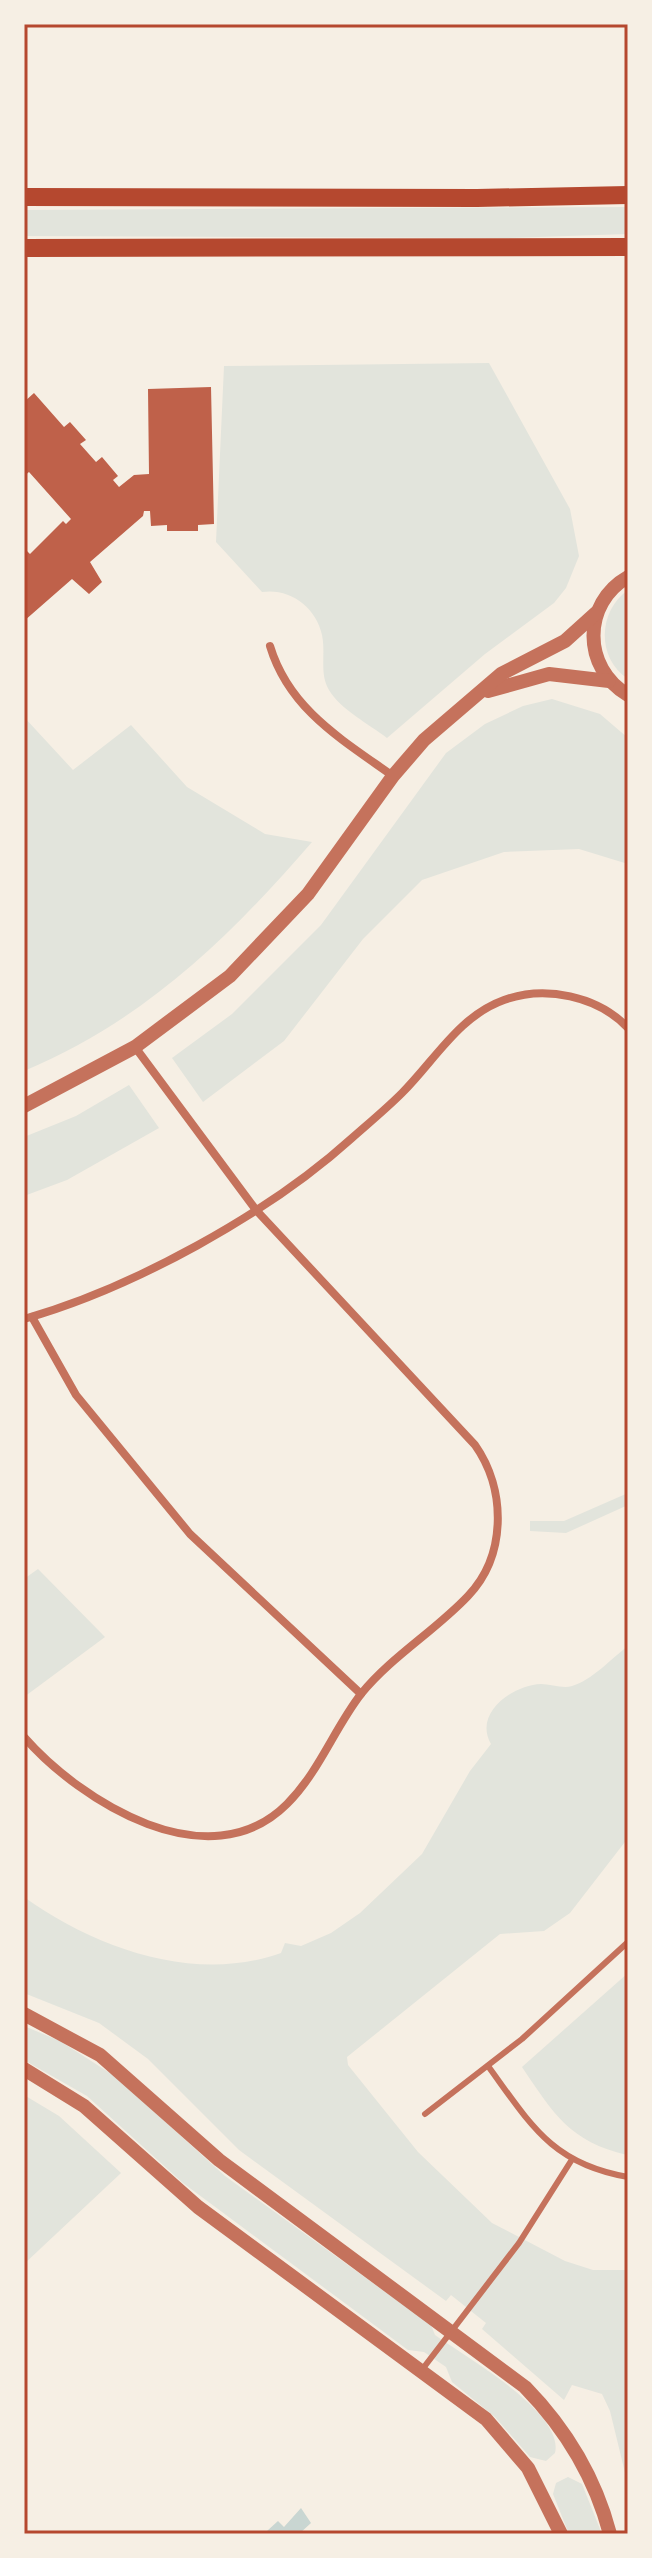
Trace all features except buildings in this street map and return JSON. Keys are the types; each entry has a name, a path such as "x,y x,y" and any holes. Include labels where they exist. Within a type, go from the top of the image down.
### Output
{"main road":[{"path":"24,197 628,195"},
{"path":"24,248 628,247"}],"street":[{"path":"24,1106 135,1047 186,1012 268,939 317,883 393,776 424,740 484,692 501,674 565,641 596,613 605,596 628,577"},
{"path":"596,613 593,649 609,681 628,695"},
{"path":"270,646 284,685 297,702 393,776"},
{"path":"484,692 549,674 609,681"},
{"path":"361,1694 190,1534 76,1395 28,1318 142,1272 256,1210 349,1141 402,1093 463,1024 482,1010 523,995 566,995 598,1007 628,1028"},
{"path":"24,1737 77,1788 122,1815 163,1829 205,1835 248,1829 286,1805 305,1784 361,1694 397,1657 469,1595 484,1572 496,1542 499,1515 495,1487 475,1445 256,1210 135,1047"},
{"path":"24,2014 100,2055 219,2160 509,2373 556,2421 592,2481 610,2534"},
{"path":"24,2069 84,2106 172,2187 478,2413 513,2449 541,2491 561,2534"}],"lane":[{"path":"425,2114 580,1989 628,1942"},
{"path":"488,2066 546,2139 571,2161 628,2177"},
{"path":"421,2371 519,2243 571,2161"}],"shaded area":[{"path":"628,207 628,234 508,238 24,236 24,210"},
{"path":"489,363 570,509 579,556 566,588 554,603 485,654 387,738 348,710 329,690 324,677 322,635 308,608 292,596 262,592 216,542 224,366"},
{"path":"628,590 628,679 610,659 605,634 611,610"},
{"path":"552,699 600,714 628,738 628,864 579,849 504,852 422,880 363,939 284,1041 203,1102 172,1058 232,1014 321,925 446,753 485,724 523,706"},
{"path":"24,717 73,770 131,725 187,787 265,834 312,842 249,912 182,974 108,1027 24,1071"},
{"path":"129,1085 159,1128 67,1180 24,1196 24,1137 76,1116"},
{"path":"628,1493 628,1505 566,1533 530,1531 530,1521 564,1521"},
{"path":"38,1569 105,1637 24,1697 24,1579"},
{"path":"628,1646 628,1838 570,1913 544,1931 500,1934 347,2057 348,2065 418,2152 492,2223 565,2261 593,2270 628,2270 628,2485 610,2411 602,2394 572,2385 564,2400 482,2329 486,2323 451,2295 446,2301 239,2150 148,2059 99,2023 24,1993 24,1897 82,1932 147,1956 181,1962 248,1962 281,1953 285,1943 301,1946 331,1933 360,1913 422,1854 470,1771 491,1744 487,1722 499,1703 508,1695 530,1686 565,1687 579,1683"},
{"path":"628,1973 627,2155 577,2134 554,2112 522,2067"},
{"path":"24,2026 60,2041 116,2077 225,2176 431,2325 435,2335 509,2386 544,2420 554,2437 555,2453 546,2461 530,2457 495,2417 452,2382 446,2367 424,2352 408,2350 183,2183 87,2096 24,2060"},
{"path":"24,2095 59,2116 121,2173 24,2264"},
{"path":"568,2477 582,2484 602,2534 569,2534 553,2494 556,2483"},
{"path":"301,2508 311,2523 299,2534 270,2534 267,2531 278,2521 284,2527"}]}
